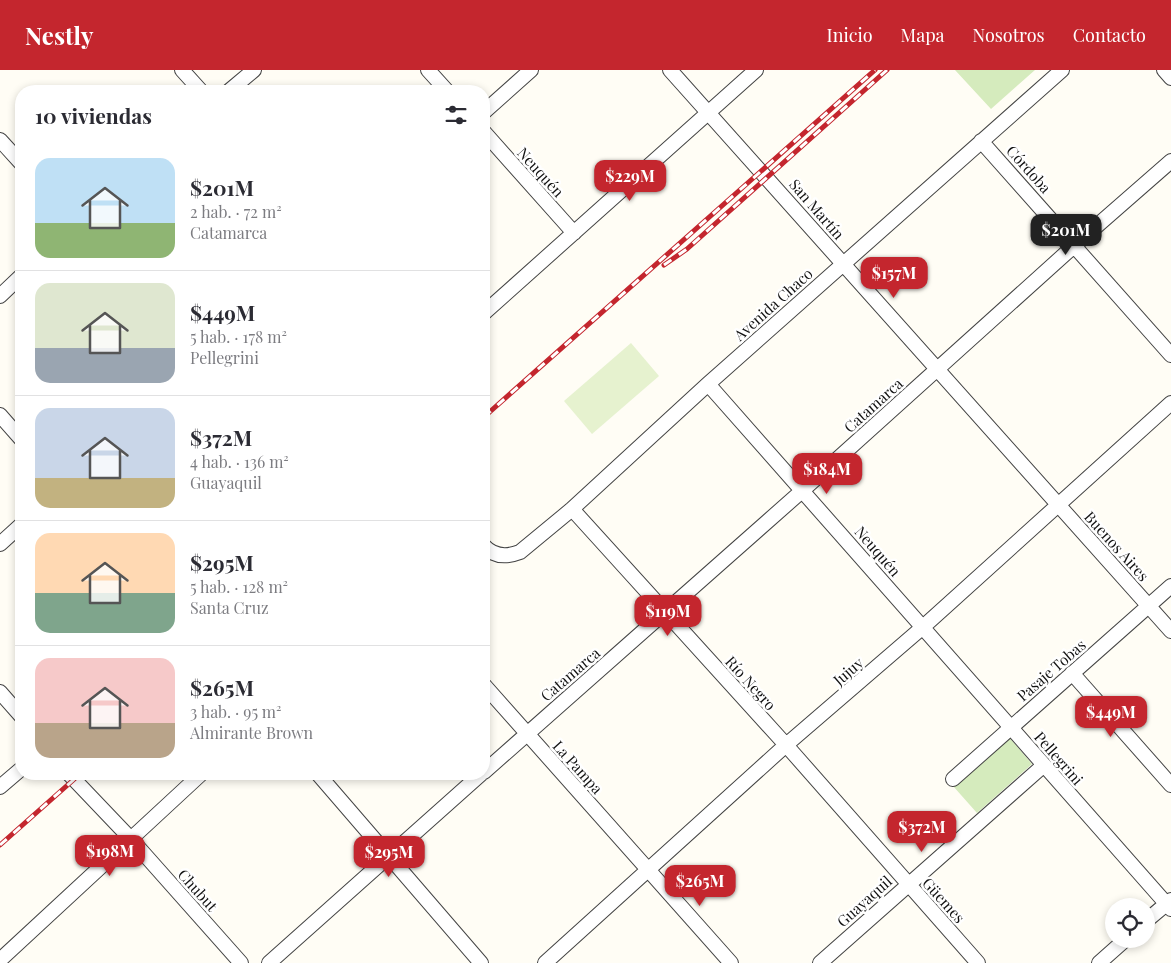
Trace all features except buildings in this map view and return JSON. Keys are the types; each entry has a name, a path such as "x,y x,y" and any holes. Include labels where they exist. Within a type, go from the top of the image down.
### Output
{"street":[{"path":"182,70 196,85"},
{"path":"236,85 254,70"},
{"path":"428,70 442,85"},
{"path":"490,107 531,70"},
{"name":"San Martín","path":"670,70 1059,505"},
{"path":"490,308 756,70"},
{"name":"Avenida Chaco","path":"490,550 503,556 520,552 572,509 708,384 1062,70"},
{"path":"1164,70 1171,78"},
{"name":"Neuquén","path":"490,139 574,233"},
{"path":"0,140 15,156"},
{"name":"Córdoba","path":"981,141 1171,355"},
{"name":"Catamarca","path":"490,766 803,490 1171,161"},
{"path":"0,296 15,282"},
{"name":"Neuquén","path":"708,384 923,627"},
{"name":"Jujuy","path":"545,963 786,745 923,627 1171,403"},
{"path":"0,415 15,432"},
{"name":"Buenos Aires","path":"1059,505 1171,631"},
{"name":"Río Negro","path":"572,509 786,745"},
{"path":"0,544 15,530"},
{"name":"Pasaje Tobas","path":"953,779 1171,586"},
{"name":"Pellegrini","path":"923,627 1010,728 1169,904"},
{"path":"1072,673 1171,785"},
{"path":"0,692 15,709"},
{"name":"La Pampa","path":"490,692 731,963"},
{"name":"Güemes","path":"786,745 978,963"},
{"name":"Guayaquil","path":"820,963 1044,765"},
{"path":"0,787 15,774"},
{"name":"Chubut","path":"75,780 130,838 241,963"},
{"path":"0,960 194,780"},
{"path":"323,780 481,963"},
{"name":"Catamarca","path":"269,963 474,780"},
{"path":"1155,914 1169,904"},
{"path":"1099,963 1116,948"}],"green space":[{"path":"955,70 1035,70 991,109"},
{"path":"631,343 659,376 592,434 564,401"},
{"path":"1009,737 1032,764 977,813 953,786"}],"railway":[{"path":"490,412 875,70"},
{"path":"664,265 687,249 887,70"},
{"path":"0,845 73,780"}]}
